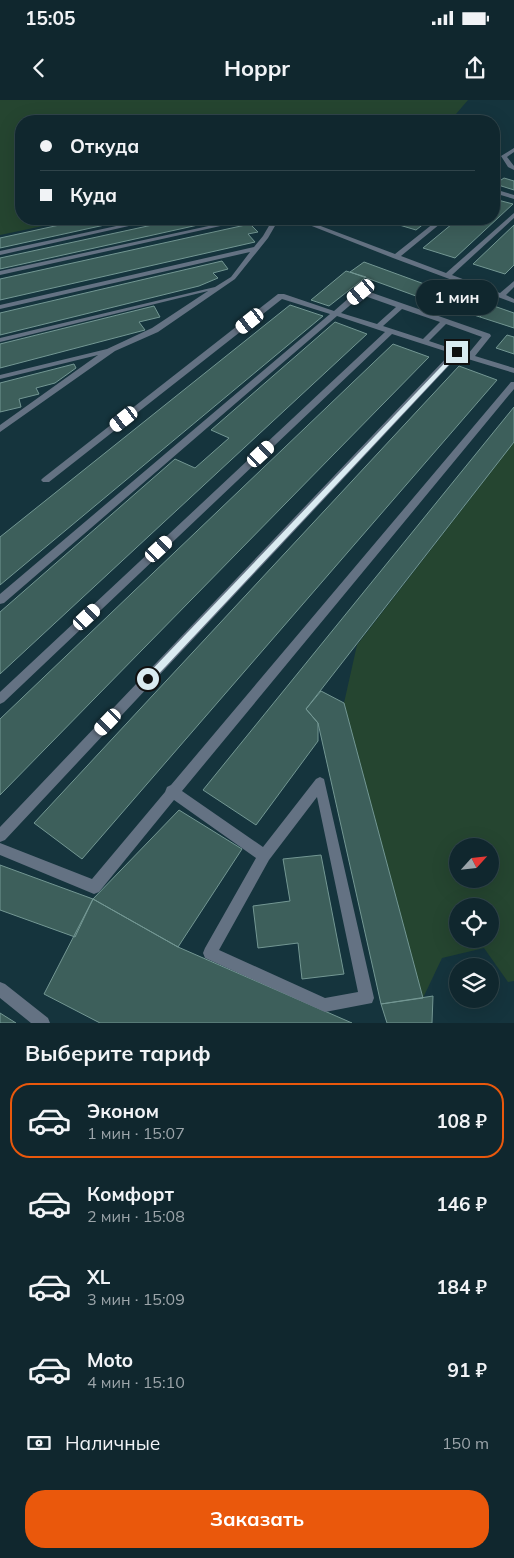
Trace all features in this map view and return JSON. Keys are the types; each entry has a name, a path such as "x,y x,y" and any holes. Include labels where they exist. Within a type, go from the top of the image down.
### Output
{"lane":[{"path":"514,150 504,156 510,166 514,168"},
{"path":"500,193 514,197"},
{"path":"447,276 514,215"},
{"path":"0,253 129,225"},
{"path":"0,274 222,225"},
{"path":"0,377 112,349 155,330 233,278 272,225"},
{"path":"314,225 514,300"},
{"path":"395,256 435,225"},
{"path":"0,307 256,249"},
{"path":"501,296 514,283"},
{"path":"0,340 220,286"},
{"path":"0,600 361,292 486,336 470,357"},
{"path":"46,480 281,296 514,371"},
{"path":"378,327 401,306"},
{"path":"424,342 445,321"},
{"path":"0,699 391,331"},
{"path":"0,430 112,349"},
{"path":"0,836 457,352"},
{"path":"0,849 94,887 171,791 514,384"},
{"path":"0,419 23,413"},
{"path":"320,783 367,998 325,1005 210,953 264,856 320,783"},
{"path":"171,791 264,856"},
{"path":"0,989 43,1023"}],"green space":[{"path":"0,100 468,100 455,115 15,115 15,225 48,225 0,235"},
{"path":"514,442 514,981 508,982 499,969 499,958 491,958 484,948 442,958 423,998 344,703 357,645"}],"building":[{"path":"504,178 514,181 514,190 500,186 500,181"},
{"path":"500,201 513,204 500,216"},
{"path":"60,225 105,225 0,248 0,238"},
{"path":"152,225 198,225 0,269 0,258"},
{"path":"245,225 251,225 258,232 248,234 255,242 0,300 0,279"},
{"path":"399,225 422,225 416,230"},
{"path":"451,225 490,225 455,258 423,248"},
{"path":"514,225 514,265 505,274 473,264"},
{"path":"222,261 228,269 213,273 218,278 199,286 0,335 0,313"},
{"path":"364,262 427,285 416,296 350,272"},
{"path":"346,271 366,277 329,306 311,300"},
{"path":"427,285 491,305 480,317 416,296"},
{"path":"290,305 323,316 0,585 0,537"},
{"path":"491,305 514,313 514,328 480,317"},
{"path":"154,306 160,317 139,322 145,330 0,368 0,344"},
{"path":"335,322 367,334 0,674 0,612 175,459 195,468 229,438 211,430"},
{"path":"507,335 514,337 514,354 496,348"},
{"path":"393,344 429,357 0,795 0,719"},
{"path":"74,364 76,368 55,383 36,388 39,394 19,399 21,407 0,412 0,383"},
{"path":"459,366 497,380 82,859 34,823"},
{"path":"514,407 514,442 306,709 318,723 318,741 256,825 203,790"},
{"path":"321,691 344,703 423,998 381,1004 318,723 306,709"},
{"path":"179,810 242,849 178,947 93,899"},
{"path":"321,855 344,974 302,979 298,943 258,948 253,906 290,901 283,859"},
{"path":"0,865 93,899 75,937 0,910"},
{"path":"93,899 178,947 352,1023 100,1023 44,994"},
{"path":"433,996 432,1023 387,1023 381,1004"},
{"path":"0,1013 16,1023 0,1023"}],"route":[{"path":"148,679 457,352"}]}
